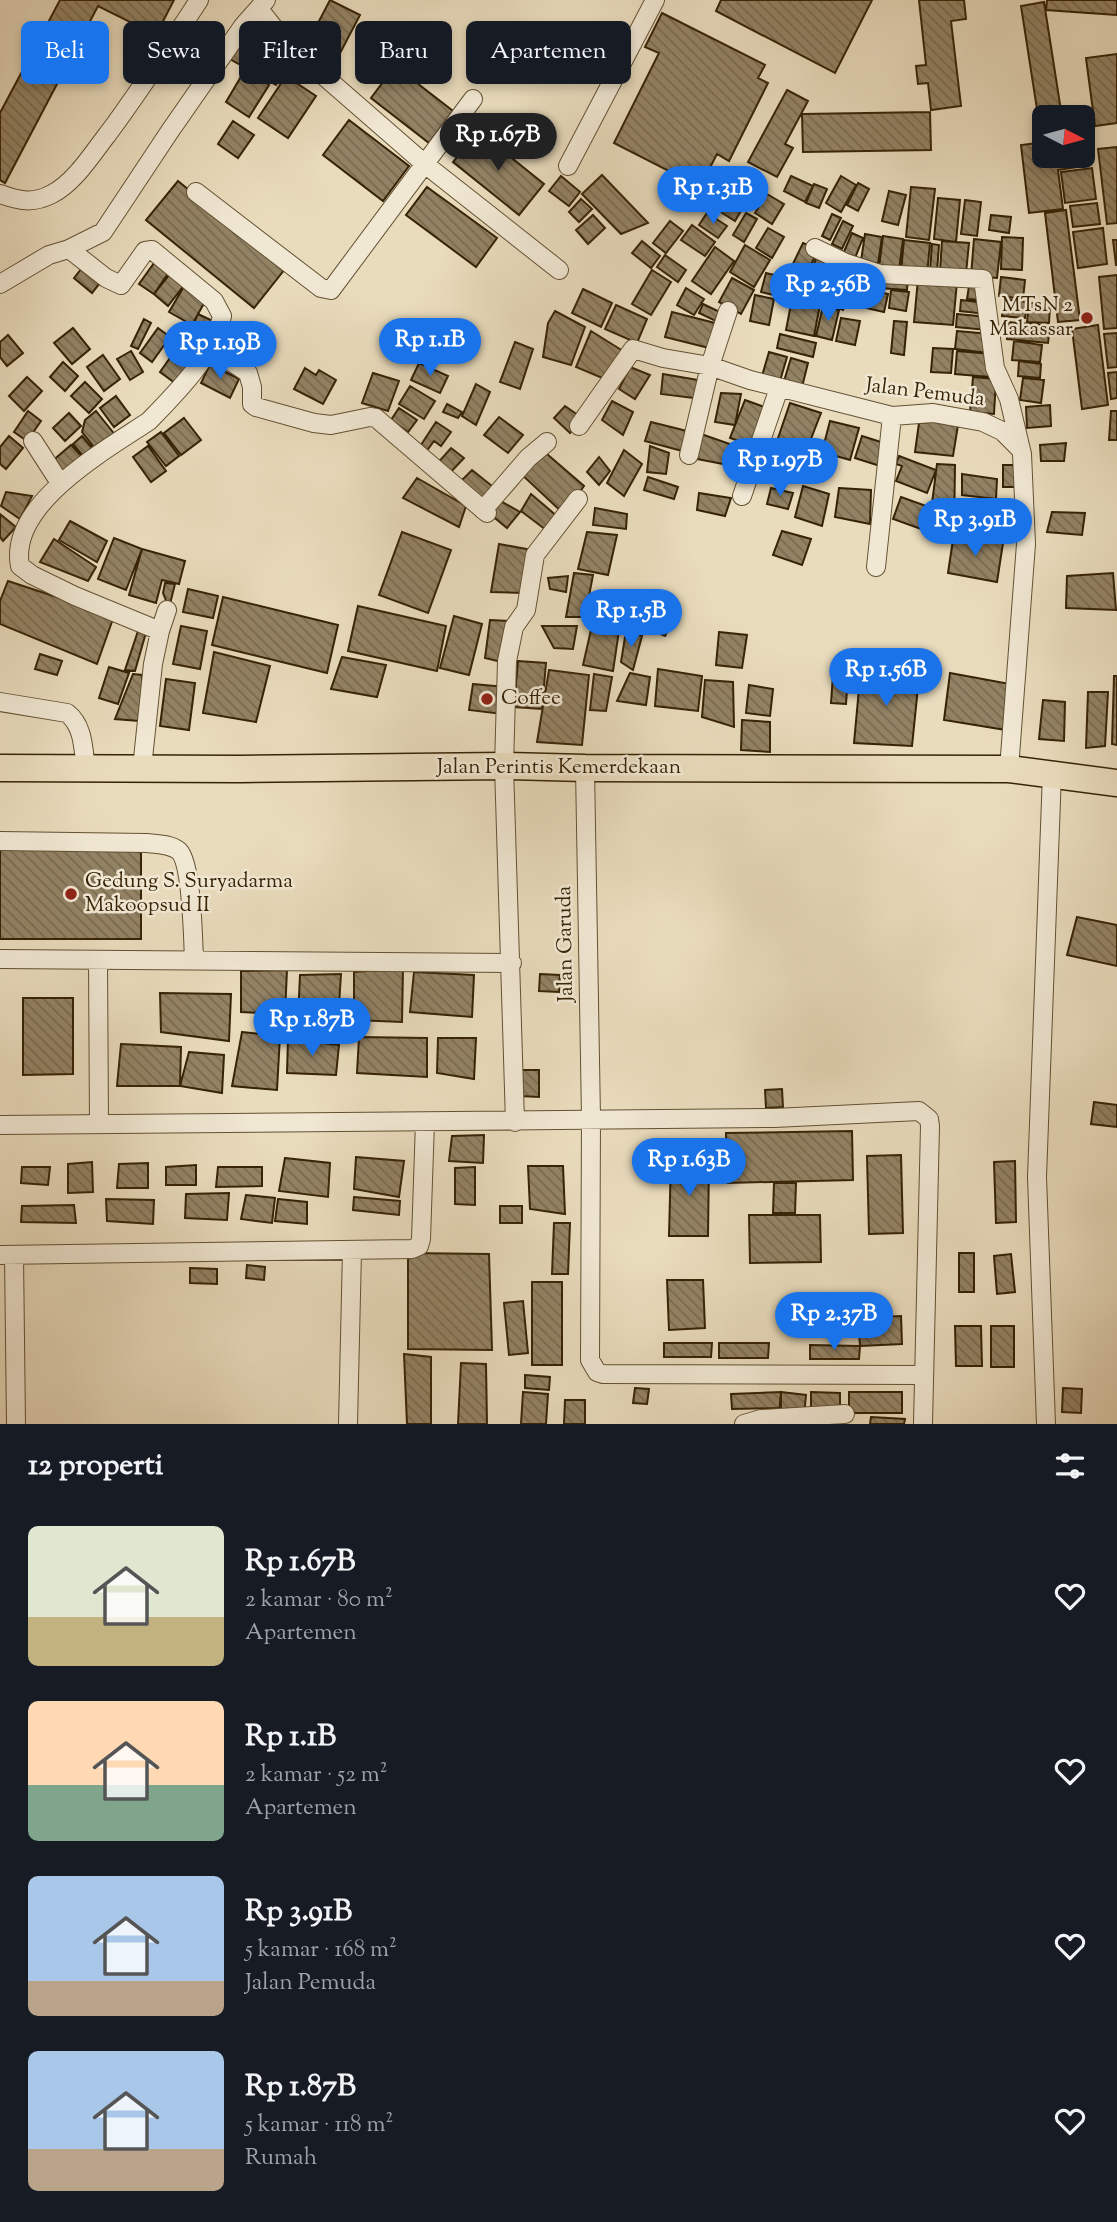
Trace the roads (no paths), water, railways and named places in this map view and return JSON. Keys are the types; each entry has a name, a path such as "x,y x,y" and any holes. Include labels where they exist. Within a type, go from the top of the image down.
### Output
{"highway":[{"name":"Jalan Perintis Kemerdekaan","path":"0,768 293,769 505,766 1009,769 1117,783"}],"street":[{"path":"0,194 20,201 37,198 53,194 72,177 142,89 199,0"},
{"path":"568,166 655,0"},
{"path":"0,284 49,255 69,249 108,227 170,131 243,26 262,5 286,43 426,165 559,270"},
{"path":"196,192 321,288 329,290 334,287 426,165 473,99"},
{"path":"816,248 846,263 880,274 982,278 985,283 995,368 1009,399 1021,450 1026,544 1009,769"},
{"path":"69,249 106,278 121,285 145,251 149,249 156,252 219,306 222,316 198,365 149,421 60,484 45,498 24,531 19,555 20,566 32,575 160,631"},
{"path":"689,455 710,366 728,311"},
{"path":"209,347 247,373 252,387 253,404 256,407 323,424 376,418 485,511 528,458 547,442"},
{"name":"Jalan Pemuda","path":"579,426 633,349 663,358 710,366 779,388 892,416 933,414 982,422 1002,431 1021,450"},
{"path":"742,496 779,388"},
{"path":"876,567 892,416"},
{"path":"33,441 60,484"},
{"path":"515,1122 505,766 507,661 512,633 526,610 535,555 578,499"},
{"path":"142,768 153,664 167,610"},
{"path":"0,702 71,716 77,721 80,731 86,769"},
{"name":"Jalan Garuda","path":"585,768 591,1118 590,1360 597,1372 617,1374 924,1375"},
{"path":"1046,1424 1037,1177 1057,774"},
{"path":"1056,1424 1047,1178 1057,774"},
{"path":"0,841 147,843 171,846 179,852 187,869 194,960"},
{"path":"0,959 512,963"},
{"path":"98,961 99,1124"},
{"path":"0,1125 515,1122 591,1118 774,1118 919,1111 929,1119 930,1126 923,1424"},
{"path":"16,1424 8,1367 7,1255 412,1249 421,1243 425,1122"},
{"path":"348,1424 352,1251"},
{"path":"744,1424 761,1419 845,1414"}],"place":[{"name":"MTsN 2 Makassar","path":"1087,318"},
{"name":"Coffee","path":"487,699"},
{"name":"Gedung S. Suryadarma Makoopsud II","path":"71,894"}]}
